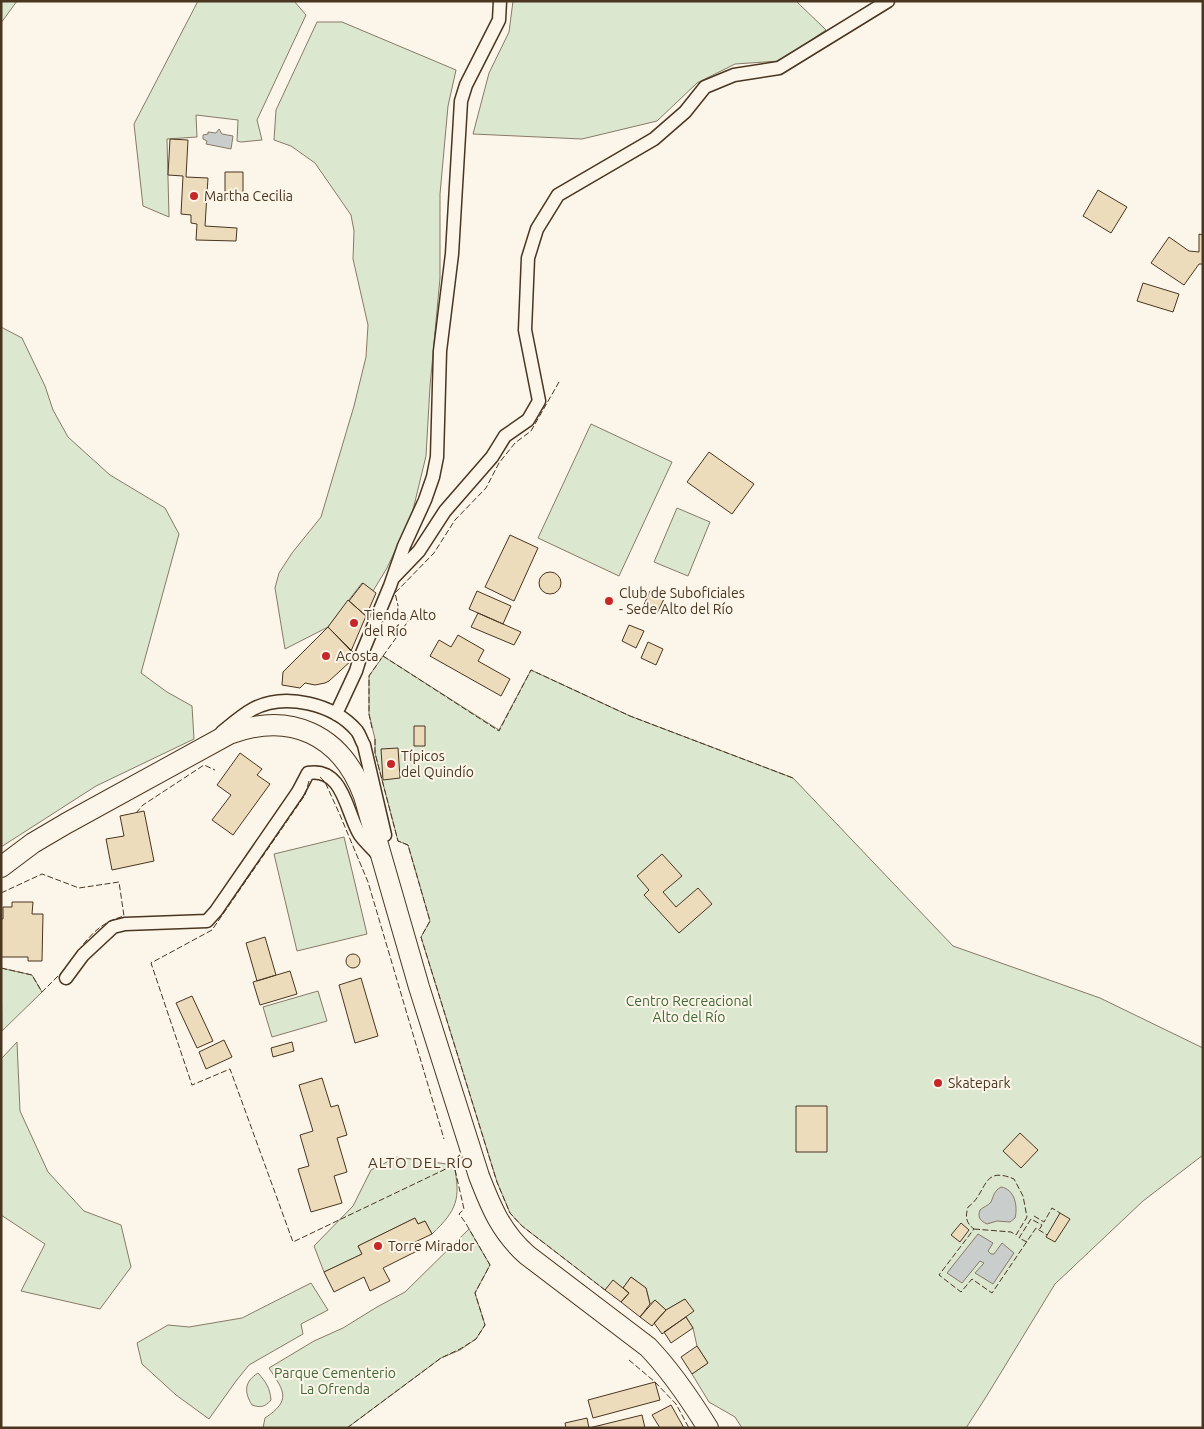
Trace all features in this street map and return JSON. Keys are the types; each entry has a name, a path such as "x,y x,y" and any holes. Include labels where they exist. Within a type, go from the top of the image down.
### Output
{"main road":[{"path":"1,867 33,843 228,734 247,727 283,726 315,735 329,744 339,753 358,779 370,814 413,967 479,1176 502,1228 527,1255 648,1347 665,1364 682,1386 708,1428"}],"street":[{"path":"336,714 356,671 433,477 437,457 440,350 452,254 461,101 466,85 499,20 500,1"},
{"path":"394,577 419,551 446,512 492,457 505,436 528,420 539,401 525,330 528,258 537,229 558,196 654,139 685,112 705,87 734,75 779,68 888,1"},
{"path":"204,747 254,709 271,703 304,703 336,714 358,732 364,745 413,967"},
{"path":"66,978 84,955 113,926 208,921 298,792 308,773 316,772 330,778 345,796 360,835 383,860"}],"green space":[{"path":"1,1 17,1 1,23"},
{"path":"198,1 294,1 306,15 257,120 262,140 237,141 238,120 196,115 197,137 167,139 169,217 143,206 134,124"},
{"path":"513,1 796,1 826,30 780,61 735,64 697,83 657,121 582,139 473,134 489,73 509,32"},
{"path":"317,22 342,22 456,70 448,106 440,194 440,278 430,386 426,456 412,514 387,568 373,591 362,583 328,627 285,649 275,588 279,573 292,553 321,517 354,406 366,357 368,325 353,259 354,231 351,215 315,163 291,146 274,140 276,110"},
{"path":"1,327 22,338 45,386 53,410 68,437 110,475 165,508 179,534 141,673 167,692 192,706 194,739 96,786 1,847"},
{"path":"591,424 672,462 619,576 538,538"},
{"path":"677,508 710,522 688,576 654,562"},
{"name":"Centro Recreacional Alto del Río","path":"383,656 499,730 531,670 630,716 793,778 953,946 1100,998 1203,1048 1203,1155 1143,1201 1055,1284 966,1428 742,1428 735,1417 709,1402 692,1374 708,1363 697,1346 693,1328 686,1317 685,1299 666,1310 655,1300 650,1304 646,1288 631,1277 623,1288 613,1281 605,1290 522,1226 510,1213 497,1182 421,937 430,921 408,845 398,841 375,753 375,739 369,714 369,676"},
{"path":"344,837 367,934 297,951 274,854"},
{"path":"1,968 32,975 42,992 2,1031"},
{"path":"318,991 327,1021 272,1037 263,1007"},
{"path":"17,1042 20,1111 48,1172 84,1211 121,1225 131,1267 100,1309 21,1291 45,1244 1,1215 1,1059"},
{"path":"397,1157 454,1165 457,1195 452,1211 432,1234 425,1221 418,1224 415,1218 358,1246 362,1254 324,1272 314,1246 353,1206 371,1170"},
{"name":"Parque Cementerio La Ofrenda","path":"469,1229 490,1265 475,1293 485,1325 476,1339 460,1350 441,1358 347,1428 263,1428 265,1418 279,1406 283,1395 269,1368 314,1341 343,1328 405,1292"},
{"path":"311,1283 328,1310 301,1324 303,1334 249,1365 209,1419 176,1395 142,1364 137,1343 168,1325 189,1327 242,1318"},
{"path":"258,1373 267,1385 271,1400 260,1407 252,1405 247,1392 250,1380"}],"shaded area":[{"path":"219,129 222,134 233,136 231,149 206,144 207,141 203,139 203,135 208,134 208,132 216,133"},
{"path":"1001,1187 1010,1191 1014,1199 1016,1204 1015,1218 1010,1222 997,1221 987,1224 980,1219 980,1210 991,1202"},
{"path":"978,1234 993,1243 988,1251 991,1254 994,1254 1002,1243 1014,1253 993,1284 975,1273 984,1263 980,1261 962,1283 947,1273"}],"building":[{"name":"Martha Cecilia","path":"170,139 188,140 186,177 208,178 205,226 237,228 236,241 196,240 197,224 191,223 191,215 181,214 183,176 168,175"},
{"path":"225,172 243,172 243,199 225,199"},
{"path":"1098,190 1127,207 1111,233 1083,216"},
{"path":"1199,234 1203,235 1203,264 1199,264 1184,285 1151,263 1169,237 1189,251 1199,252"},
{"path":"1143,283 1179,294 1173,312 1137,301"},
{"path":"709,452 754,484 732,514 687,482"},
{"path":"510,535 538,548 514,601 485,587"},
{"path":"550,572 560,579 561,583 554,593 550,594 540,587 539,583 546,573"},
{"path":"363,583 376,593 366,616 349,601"},
{"path":"477,591 511,606 503,624 469,609"},
{"path":"650,591 665,597 657,613 643,607"},
{"path":"348,600 366,616 351,651 328,627"},
{"path":"478,613 521,632 514,645 471,627"},
{"path":"629,625 644,631 636,648 622,641"},
{"name":"Acosta","path":"328,627 353,652 352,660 325,683 315,685 305,683 300,688 282,685 283,672"},
{"path":"458,635 484,650 478,661 510,679 501,696 430,656 439,640 451,647"},
{"path":"648,642 663,649 656,665 641,658"},
{"path":"414,726 425,726 425,746 414,746"},
{"name":"Típicos del Quindío","path":"398,748 400,778 383,780 381,749"},
{"path":"240,753 262,769 257,775 270,784 233,835 212,820 231,795 217,785"},
{"path":"144,811 154,861 112,870 106,839 124,836 120,816"},
{"path":"662,854 682,876 663,892 676,907 698,888 712,904 679,933 644,895 649,890 637,876"},
{"path":"12,902 33,902 32,914 43,914 42,961 28,961 28,957 1,957 1,919 3,919 3,907 12,907"},
{"path":"265,937 276,975 257,981 246,943"},
{"path":"350,954 356,954 360,961 356,968 350,968 346,964 346,958"},
{"path":"290,971 297,994 260,1005 253,982"},
{"path":"361,978 378,1036 355,1043 339,985"},
{"path":"192,996 213,1041 197,1048 176,1003"},
{"path":"224,1040 232,1057 206,1069 199,1052"},
{"path":"292,1042 294,1051 273,1057 271,1048"},
{"path":"322,1078 331,1107 338,1105 347,1135 337,1138 347,1172 334,1176 342,1203 311,1212 298,1169 309,1166 300,1135 313,1131 299,1085"},
{"path":"796,1106 827,1106 827,1152 796,1152"},
{"path":"1020,1133 1038,1150 1021,1168 1003,1151"},
{"path":"1060,1213 1070,1219 1055,1242 1046,1237"},
{"path":"415,1218 418,1224 425,1221 432,1234 413,1243 417,1251 383,1268 390,1281 370,1291 364,1277 334,1292 324,1272 362,1254 358,1246"},
{"path":"961,1223 969,1230 960,1242 951,1235"},
{"path":"631,1277 646,1288 650,1304 640,1317 621,1302 629,1293 623,1288"},
{"path":"613,1280 629,1293 621,1302 605,1290"},
{"path":"685,1299 694,1311 662,1334 654,1323 666,1310"},
{"path":"655,1300 666,1310 652,1326 640,1317"},
{"path":"686,1317 693,1328 671,1343 664,1332"},
{"path":"697,1346 708,1363 692,1374 681,1357"},
{"path":"655,1382 660,1400 593,1418 588,1400"},
{"path":"671,1405 684,1428 660,1428 652,1415"},
{"path":"642,1415 645,1428 589,1428"},
{"path":"587,1418 589,1428 566,1428 565,1423"}],"fence":[{"path":"383,656 409,620 399,610 395,593 434,553 455,520 486,488 499,463 515,443 531,431 559,382"},
{"path":"372,728 369,714 369,676 383,656 499,731 531,670 630,716 793,778"},
{"path":"375,739 375,753 398,841 408,845 430,921 421,937 497,1182 510,1213 522,1226 605,1290"},
{"path":"136,813 143,805 204,765 215,770"},
{"path":"320,777 325,782 368,882 444,1139"},
{"path":"309,781 305,795 212,930 151,963 192,1085 230,1069 293,1242 454,1165 450,1156"},
{"path":"1,893 42,874 79,888 119,882 124,916 110,921 100,928 81,947"},
{"path":"1,968 32,975 42,992 64,970"},
{"path":"347,1428 441,1358 476,1339 485,1325 475,1293 490,1265 459,1214 464,1209 454,1165"},
{"path":"974,1229 1011,1232 1016,1235 1027,1217 1023,1196 1014,1179 1003,1176 990,1178 979,1195 968,1207 967,1220 974,1229 939,1275 961,1292 972,1279 992,1293 1036,1228 1047,1235"},
{"path":"1034,1216 1044,1222 1052,1208 1060,1213"},
{"path":"1027,1242 1019,1238 1031,1219 1042,1225 1039,1230"},
{"path":"629,1360 655,1382 676,1404 689,1428"}],"place":[{"name":"Martha Cecilia","path":"194,196"},
{"name":"Club de Suboficiales - Sede Alto del Río","path":"609,601"},
{"name":"Tienda Alto del Río","path":"354,623"},
{"name":"Acosta","path":"326,656"},
{"name":"Típicos del Quindío","path":"391,764"},
{"name":"Skatepark","path":"938,1083"},
{"name":"Torre Mirador","path":"378,1246"}],"district":[{"name":"ALTO DEL RÍO","path":"421,1162"}]}
